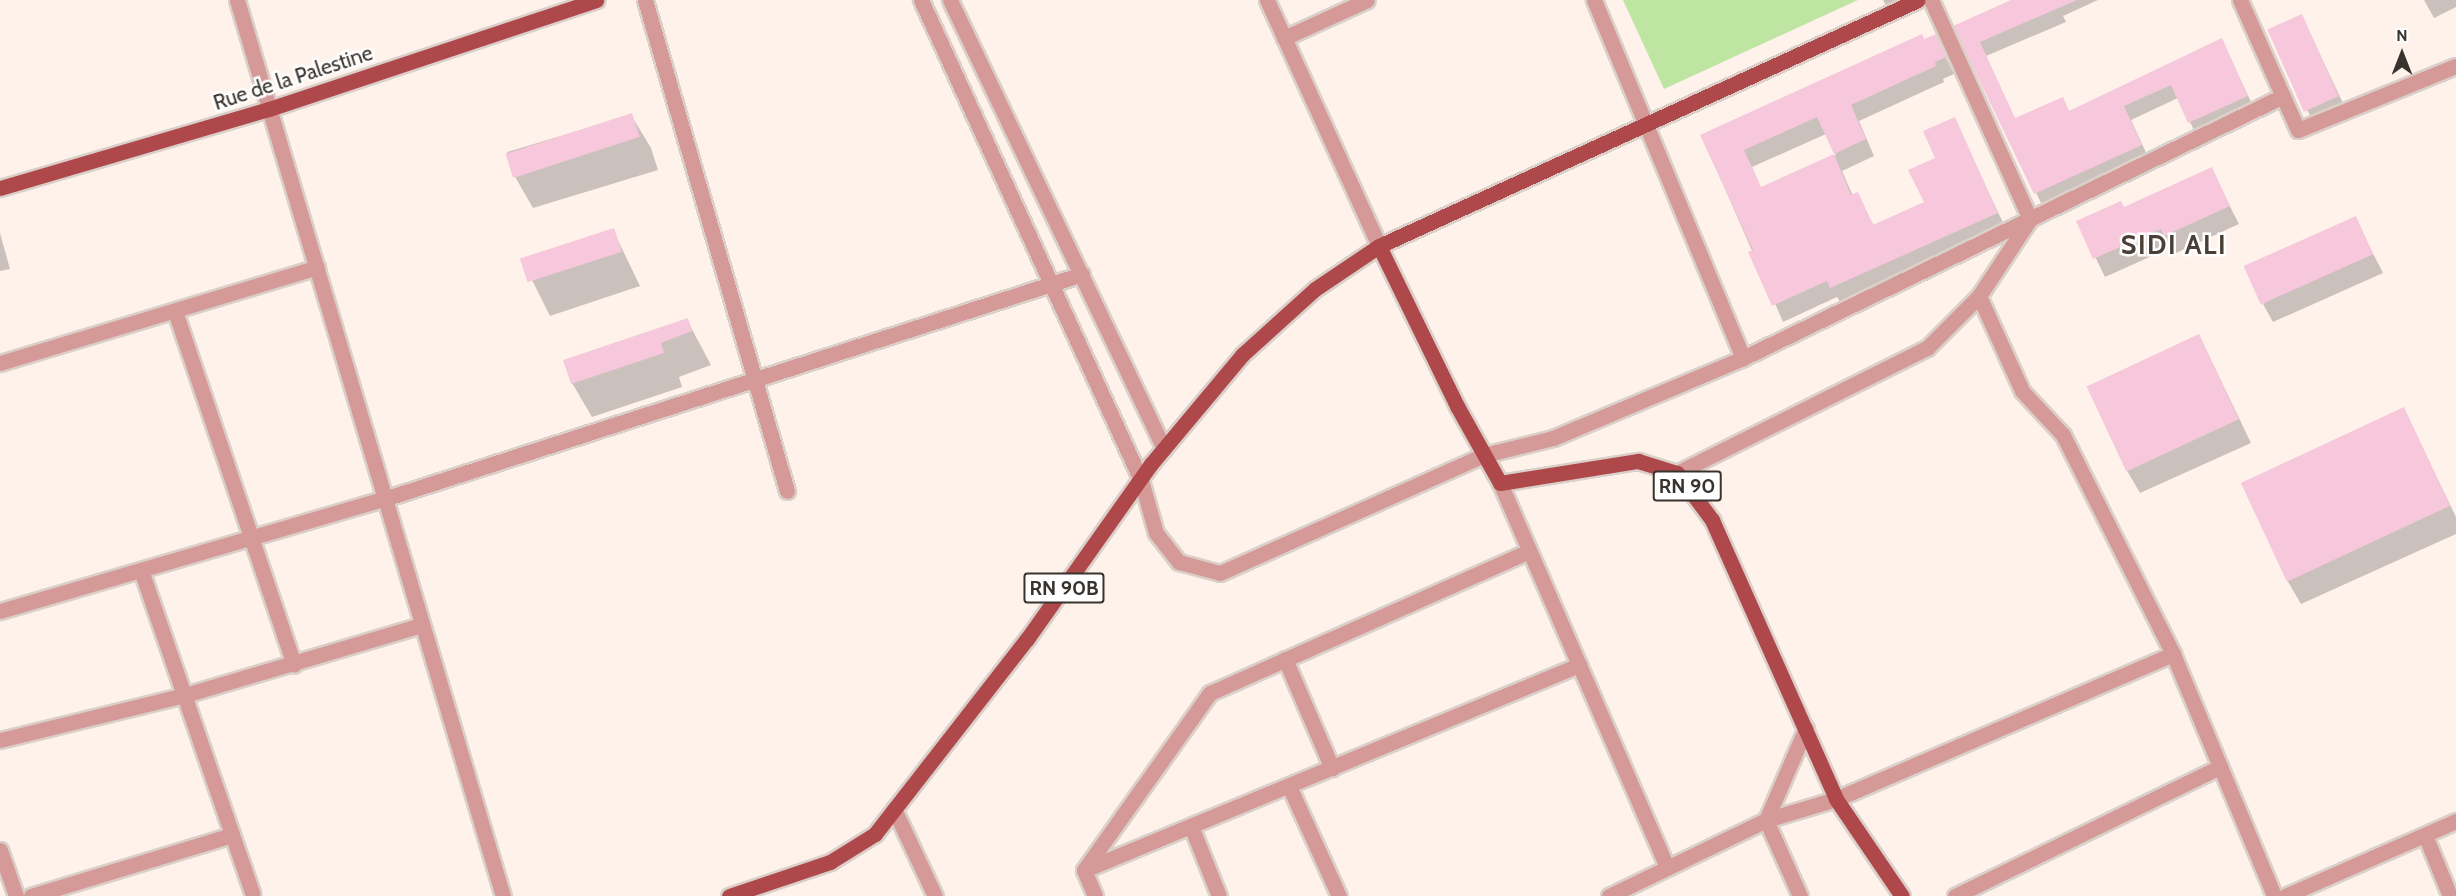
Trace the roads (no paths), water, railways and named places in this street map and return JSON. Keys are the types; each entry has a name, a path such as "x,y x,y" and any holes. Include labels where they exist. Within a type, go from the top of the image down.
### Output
{"main road":[{"name":"Rue de la Palestine","path":"0,188 269,109 596,0"},
{"path":"1500,483 1379,246 1918,0"},
{"name":"RN 90B","path":"729,896 830,862 875,834 1027,639 1164,449 1242,355 1315,289 1379,246"},
{"name":"RN 90","path":"1500,483 1638,461 1677,473 1712,520 1836,799 1902,896"}],"street":[{"path":"237,0 387,498 422,625 503,896"},
{"path":"645,0 753,381 787,491"},
{"path":"921,0 1141,480 1156,533 1179,562 1220,573 1484,455 1553,438 1743,358 2283,96"},
{"path":"950,0 1164,449"},
{"path":"1267,0 1379,246"},
{"path":"1284,38 1367,0"},
{"path":"1594,0 1743,358"},
{"path":"1930,0 2030,219"},
{"path":"2240,0 2298,130 2456,66"},
{"path":"1677,473 1927,348 1979,296 2030,219"},
{"path":"0,363 317,267"},
{"path":"0,611 387,498 1082,274"},
{"path":"1979,296 2022,391 2063,435 2173,654 2274,896"},
{"path":"175,310 253,536 294,664"},
{"path":"1500,483 1667,867"},
{"path":"1084,870 1210,693 1529,551"},
{"path":"141,570 252,893"},
{"path":"0,740 185,695 422,625"},
{"path":"1609,896 1766,820 1836,799 2173,654"},
{"path":"1285,659 1332,768"},
{"path":"1084,870 1579,665"},
{"path":"1800,896 1766,820 1806,728"},
{"path":"1955,896 2220,767"},
{"path":"1289,786 1339,896"},
{"path":"894,809 935,896"},
{"path":"2284,896 2456,821"},
{"path":"1191,826 1220,896"},
{"path":"32,896 232,835"},
{"path":"2425,835 2450,896"},
{"path":"0,849 16,896"},
{"path":"1084,870 1095,896"}],"district":[{"name":"SIDI ALI","path":"2174,245"}]}
